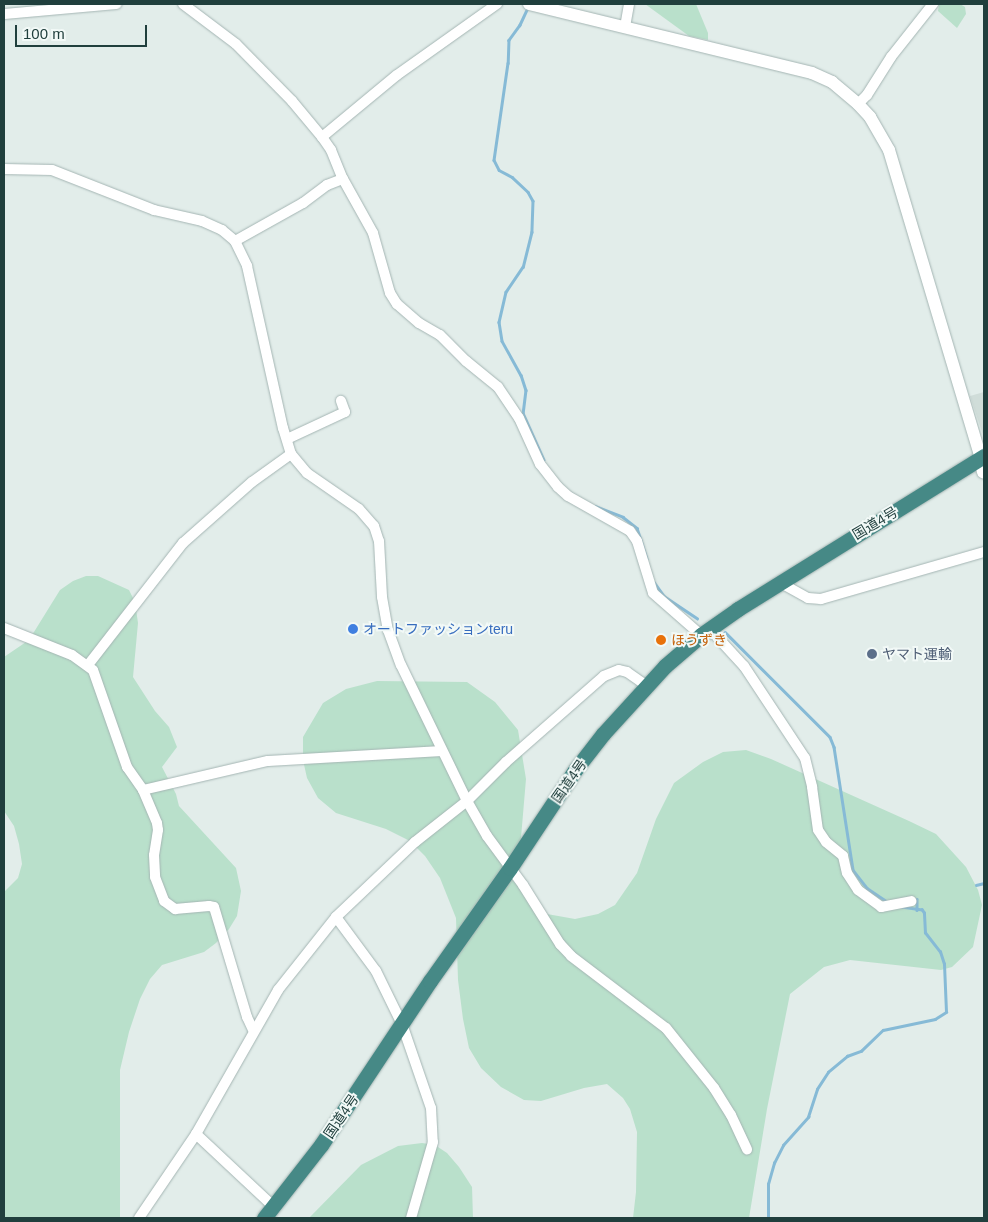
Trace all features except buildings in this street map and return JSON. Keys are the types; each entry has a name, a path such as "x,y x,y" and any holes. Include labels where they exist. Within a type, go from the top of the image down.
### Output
{"highway":[{"name":"国道4号","path":"268,1212 321,1145 576,770 603,734 664,666 705,632 779,582 983,462"}],"street":[{"path":"4,14 117,4"},
{"path":"183,4 242,49 292,101 322,137 331,150 343,179 374,233 390,293 397,304 419,323 440,335 466,362 498,387 519,418 540,464 558,487 568,496 630,531 637,541 653,593 705,632 744,666 805,758 811,780 818,830 826,842 843,856 846,873 858,890 881,907 911,901"},
{"path":"322,137 397,75 497,4"},
{"path":"529,4 812,73 832,82 858,104 878,129 889,150 983,462"},
{"path":"625,27 630,4"},
{"path":"858,104 867,95 891,57 933,4"},
{"path":"4,169 52,170 154,210 202,221 222,230 235,241 247,266 292,454 307,473 359,509 374,526 379,541 382,597 388,630 400,665 467,801 560,944 571,956 666,1028 714,1088 731,1115 747,1150"},
{"path":"235,241 303,203 327,185 343,179"},
{"path":"287,439 345,412 340,401"},
{"path":"88,665 183,543 252,482 292,454"},
{"path":"779,582 808,598 821,599 984,552"},
{"path":"4,628 72,655 88,665 97,676 127,767 143,790 157,823 154,854 155,877 164,901 175,910 214,907 247,1017 253,1030"},
{"path":"139,1218 196,1134 253,1030 278,990 336,917 415,842 467,801 506,762 604,676 619,670 627,672 647,686"},
{"path":"143,790 268,761 442,751"},
{"path":"336,917 376,971 402,1024 431,1108 433,1126 430,1155 411,1218"},
{"path":"196,1134 268,1212"}],"shaded area":[{"path":"984,392 984,438 970,396"}],"green space":[{"path":"645,4 696,4 708,33 708,40 689,36"},
{"path":"939,4 960,4 965,7 966,14 957,28 938,11"},
{"path":"86,576 98,576 129,590 135,602 138,623 133,677 155,711 169,727 177,747 162,767 176,794 179,806 236,868 241,891 237,916 229,929 216,943 204,952 162,965 150,979 140,999 129,1032 120,1070 120,1218 4,1218 4,892 18,878 22,864 14,826 4,811 4,657 29,640 60,590 73,581"},
{"path":"377,681 467,682 495,702 518,730 526,779 518,873 535,900 547,914 575,919 598,914 615,905 637,873 656,819 674,783 703,762 723,752 746,750 771,759 909,821 936,834 966,867 978,890 982,905 973,947 952,967 941,970 850,960 824,967 790,994 767,1109 749,1218 633,1218 636,1192 637,1132 630,1109 623,1098 607,1084 584,1088 541,1101 524,1100 501,1087 481,1068 469,1048 458,980 456,918 440,878 425,856 410,841 386,829 336,813 318,798 307,778 303,760 303,737 323,703 346,689"},
{"path":"422,1143 435,1145 447,1153 459,1167 472,1187 473,1218 309,1218 361,1165 398,1146"}],"waterway":[{"path":"527,10 520,25 509,40 508,63 494,160 499,170 512,177 528,192 533,201 532,232 523,267 506,292 499,322 502,341 521,375 526,390 523,413 544,460"},
{"path":"595,506 623,517 637,528 647,558"},
{"path":"654,582 664,596 697,618"},
{"path":"725,632 830,737 834,747 853,870 867,888 888,902"},
{"path":"976,885 984,883"},
{"path":"917,899 917,910"},
{"path":"768,1218 768,1184 774,1163 783,1145 808,1117 817,1089 828,1072 847,1056 861,1051 883,1030 935,1019 946,1012 944,964 940,952 925,933 924,913 922,910 900,907"}],"place":[{"name":"オートファッションteru","path":"353,629"},
{"name":"ほうずき","path":"661,640"},
{"name":"ヤマト運輸","path":"872,654"}]}
